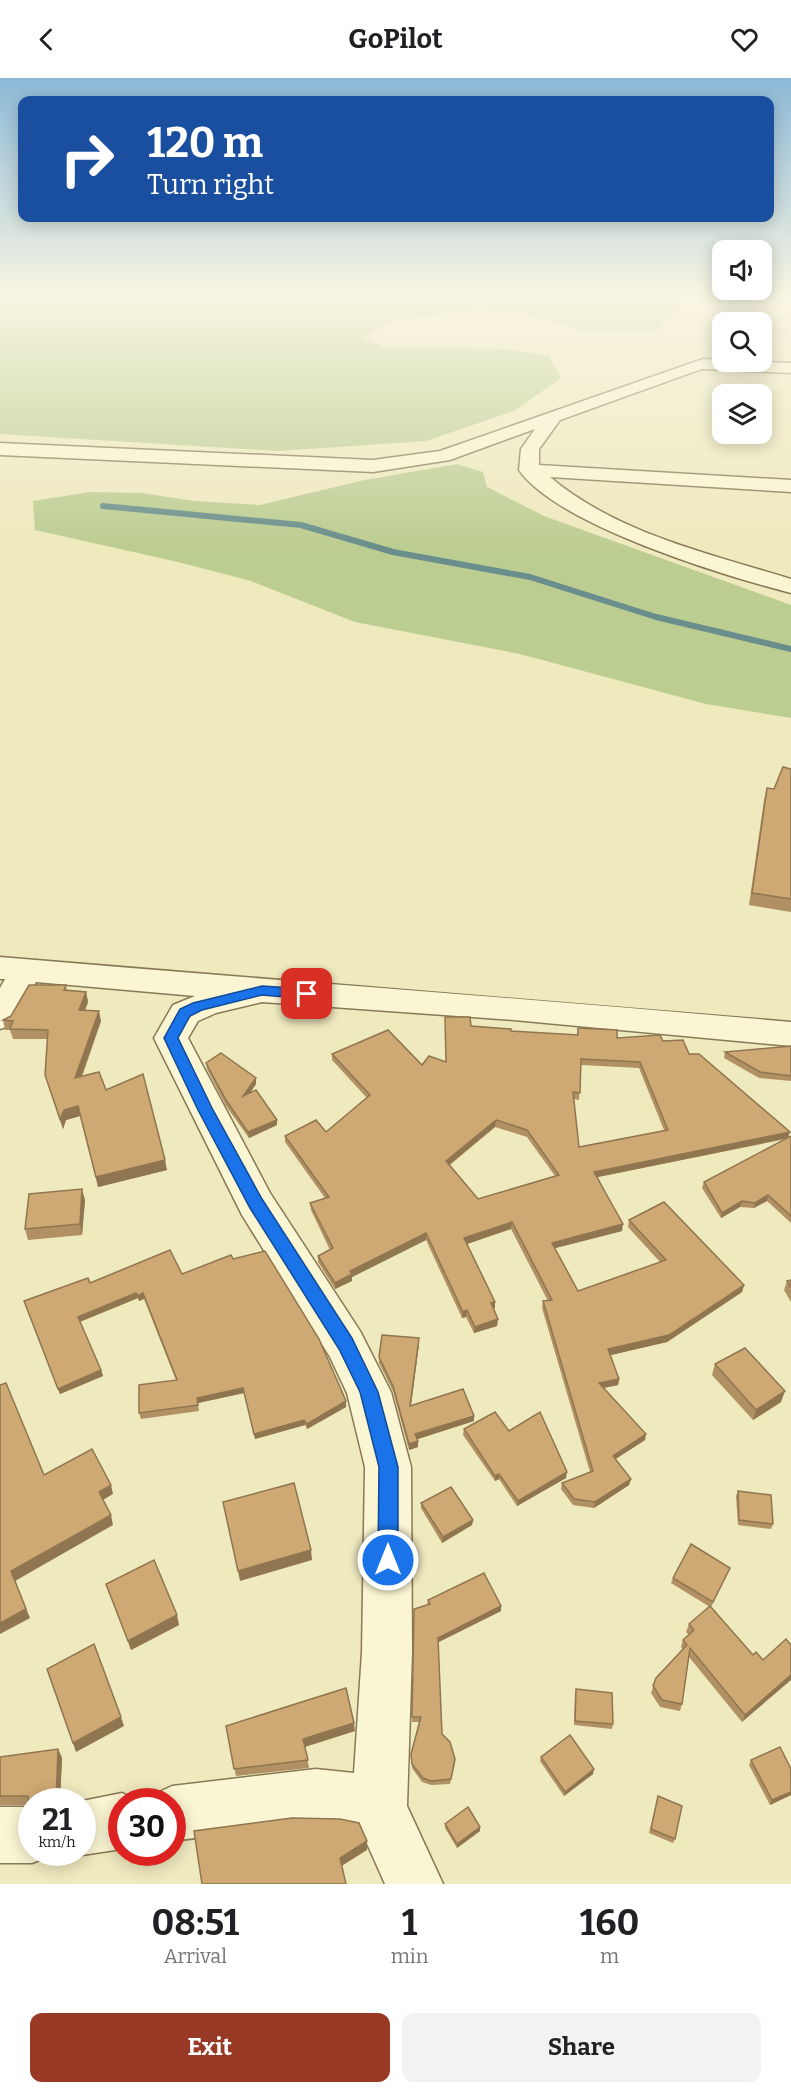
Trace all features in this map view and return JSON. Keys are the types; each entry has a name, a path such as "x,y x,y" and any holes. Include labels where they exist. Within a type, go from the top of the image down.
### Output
{"street":[{"path":"0,449 373,466 443,456 654,379"},
{"path":"529,470 530,449 552,418"},
{"path":"529,470 791,486"},
{"path":"529,470 569,501 614,523 672,547 791,586"},
{"path":"0,1017 13,969 262,991 514,1008 791,1034"},
{"path":"262,991 241,998 218,1000 185,1013 171,1038 208,1116 256,1204 345,1344 369,1392 388,1467 387,1652 379,1809 415,1884"},
{"path":"186,1812 316,1796 345,1798 379,1809"},
{"path":"0,1835 18,1837"}],"green space":[{"path":"0,379 559,379 514,411 426,441 277,451 0,434"},
{"path":"457,464 483,472 487,487 544,516 791,605 791,718 706,704 520,654 355,622 251,581 35,530 33,501 90,492 142,493 194,501 260,505 360,481"}],"building":[{"path":"783,767 791,769 791,899 752,893 767,788 774,789"},
{"path":"29,985 66,985 64,990 86,992 79,1010 99,1011 75,1078 99,1072 106,1090 143,1074 165,1160 96,1177 78,1106 64,1110 60,1119 45,1075 48,1030 10,1029 13,1021 3,1020 11,1016"},
{"path":"445,1017 470,1017 471,1026 511,1029 511,1031 578,1035 578,1028 617,1030 617,1038 660,1035 663,1041 683,1040 689,1054 699,1054 790,1132 594,1172 623,1224 552,1243 578,1291 666,1260 629,1220 664,1202 744,1285 669,1335 608,1349 619,1379 599,1383 646,1434 613,1456 631,1479 595,1502 574,1499 562,1483 593,1471 543,1301 552,1300 512,1222 464,1238 495,1302 491,1303 498,1319 475,1327 467,1310 463,1312 426,1233 350,1271 352,1274 335,1283 318,1256 333,1248 310,1203 329,1197 285,1136 316,1120 326,1132 370,1095 332,1054 388,1030 422,1065 429,1056 446,1062","holes":["581,1059 640,1062 668,1130 579,1147 573,1092 580,1093","496,1120 527,1130 559,1175 478,1199 446,1161"]},
{"path":"791,1046 791,1076 760,1072 725,1052"},
{"path":"221,1053 256,1078 243,1096 256,1090 277,1120 248,1132 226,1100 206,1063"},
{"path":"791,1136 791,1216 768,1195 755,1203 742,1201 722,1213 704,1182"},
{"path":"82,1189 80,1224 25,1229 29,1194"},
{"path":"170,1250 182,1274 231,1255 233,1259 265,1251 319,1339 346,1401 307,1424 304,1420 254,1434 243,1388 197,1398 198,1405 139,1413 139,1385 177,1380 143,1293 138,1296 136,1293 78,1317 101,1370 58,1389 24,1301 88,1278 90,1283"},
{"path":"382,1335 419,1338 410,1406 463,1389 474,1416 415,1434 418,1441 409,1444 393,1386 379,1357"},
{"path":"745,1348 785,1391 756,1410 715,1364"},
{"path":"6,1383 44,1475 92,1449 111,1485 99,1492 111,1515 11,1571 26,1609 0,1623 0,1385"},
{"path":"495,1412 509,1431 540,1412 567,1472 518,1501 499,1474 495,1476 464,1429"},
{"path":"294,1483 311,1550 238,1571 223,1502"},
{"path":"451,1487 473,1520 443,1537 421,1503"},
{"path":"738,1491 771,1495 773,1524 739,1520"},
{"path":"691,1544 730,1568 713,1602 673,1578"},
{"path":"154,1560 177,1615 128,1641 106,1584"},
{"path":"484,1573 501,1606 438,1638 442,1734 450,1742 455,1759 451,1779 431,1781 423,1778 412,1764 411,1754 421,1717 412,1717 414,1609 430,1604 428,1600"},
{"path":"710,1606 753,1655 756,1652 763,1660 786,1639 791,1645 791,1675 745,1715 690,1648 682,1704 662,1700 653,1686 656,1678 687,1645 683,1640 694,1630 689,1624"},
{"path":"94,1644 121,1717 73,1743 47,1669"},
{"path":"346,1688 354,1723 303,1739 308,1760 234,1769 226,1726"},
{"path":"576,1689 612,1693 613,1724 575,1721"},
{"path":"570,1735 594,1769 565,1792 541,1757"},
{"path":"780,1747 791,1769 791,1792 772,1800 751,1760"},
{"path":"58,1749 56,1788 18,1788 18,1796 0,1796 0,1757"},
{"path":"658,1796 682,1806 675,1839 651,1829"},
{"path":"468,1807 480,1827 457,1844 445,1824"},
{"path":"292,1818 340,1819 359,1823 367,1841 340,1858 346,1884 202,1884 194,1831"}],"waterway":[{"path":"103,506 301,525 393,552 530,577 656,617 791,649"}],"route":[{"path":"307,994 262,991 241,998 218,1000 198,1006 185,1013 171,1038 176,1053 204,1108 256,1204 345,1344 369,1392 388,1467 388,1560"}]}
